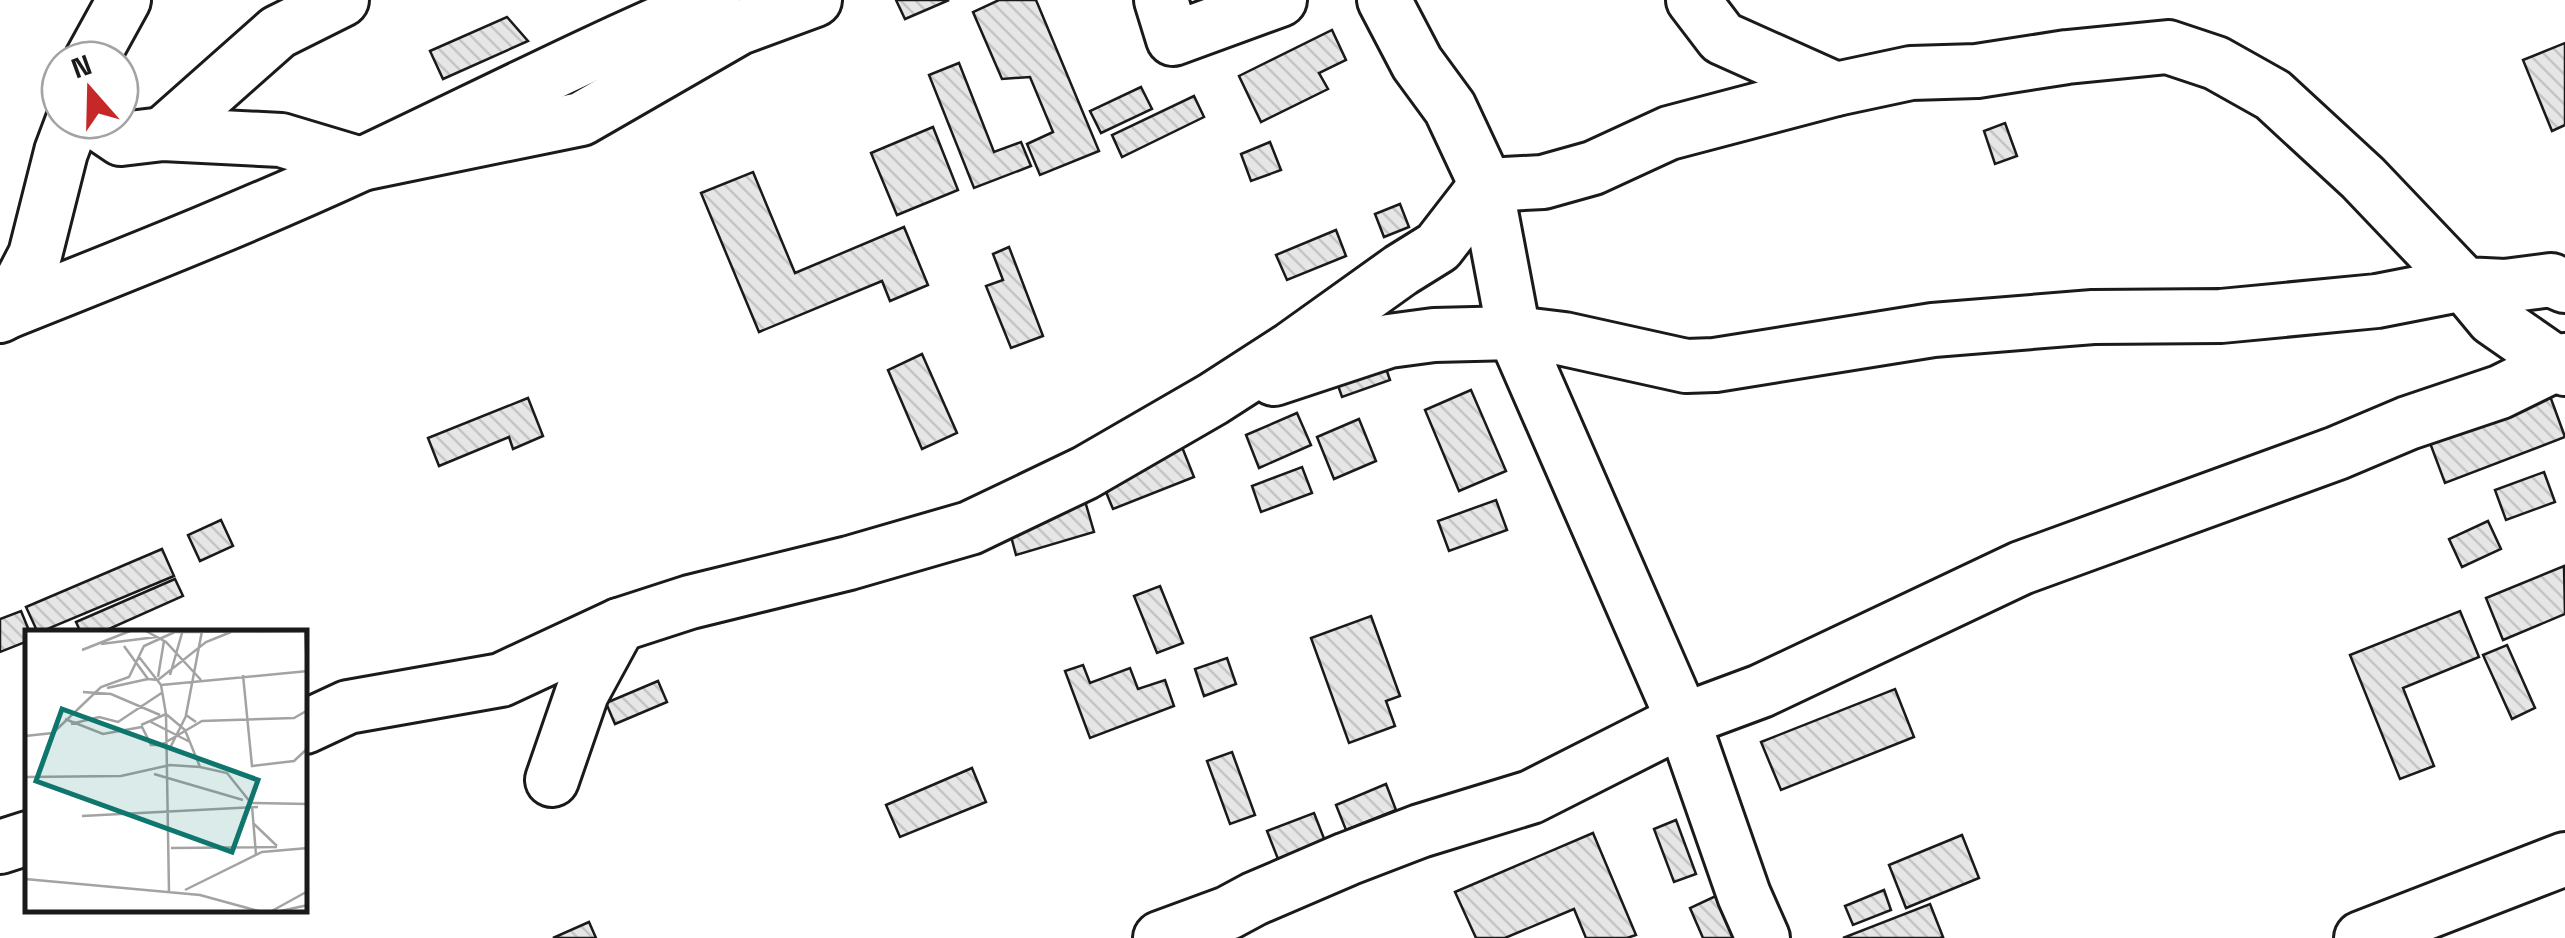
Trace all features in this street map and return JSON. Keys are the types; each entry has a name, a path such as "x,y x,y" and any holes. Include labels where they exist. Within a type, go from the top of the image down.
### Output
{"street":[{"path":"102,40 124,0"},
{"path":"164,134 278,32 342,0"},
{"path":"2,314 200,235 361,164 622,38 713,0"},
{"path":"140,137 164,134 281,140 361,164 581,119 739,28 815,0"},
{"path":"1161,0 1174,39 1280,0"},
{"path":"1384,0 1417,63 1450,108 1486,185 1514,333 1683,720 1762,938"},
{"path":"1412,0 1417,63"},
{"path":"1693,0 1722,38 1836,89"},
{"path":"308,727 348,707 500,680 619,626 690,602 970,528 1085,473 1292,348 1438,248 1486,185 1543,182 1593,168 1668,133 1911,73 1977,71 2085,54 2168,47 2216,63 2273,95 2362,178 2494,319 2562,364"},
{"path":"2,314 35,255 66,140"},
{"path":"1213,399 1389,341 1434,336 1514,333 1686,366 1715,365 1933,330 2093,317 2221,316 2378,301 2464,284 2505,286 2550,280 2565,286"},
{"path":"1160,938 1228,914 1347,858 1531,796 1683,720 1760,691 2021,568 2500,392 2562,364"},
{"path":"552,780 582,694 619,626"},
{"path":"0,847 25,839"},
{"path":"2362,938 2565,859"}],"building":[{"path":"896,0 949,0 905,19"},
{"path":"999,0 1036,0 1099,151 1040,175 1027,144 1053,132 1030,77 1002,79 973,12"},
{"path":"507,17 528,41 443,79 430,51"},
{"path":"1332,30 1346,60 1319,73 1328,89 1261,122 1239,76"},
{"path":"2565,43 2565,125 2552,131 2523,60"},
{"path":"959,63 994,152 1021,142 1031,166 974,188 929,75"},
{"path":"1141,87 1152,109 1101,133 1090,111"},
{"path":"1194,96 1204,117 1122,157 1112,135"},
{"path":"2005,123 2017,156 1995,164 1984,131"},
{"path":"933,127 958,190 897,215 871,153"},
{"path":"1270,142 1281,170 1251,181 1241,154"},
{"path":"753,172 795,273 904,227 928,285 890,301 882,281 759,332 701,193"},
{"path":"1400,204 1409,227 1384,237 1375,214"},
{"path":"1336,230 1346,256 1287,280 1276,255"},
{"path":"1009,247 1043,336 1011,348 986,286 1003,280 993,254"},
{"path":"922,354 957,433 922,449 888,370"},
{"path":"1381,354 1390,380 1342,397 1333,371"},
{"path":"1471,390 1506,471 1459,491 1425,410"},
{"path":"2550,396 2565,437 2445,483 2430,443"},
{"path":"528,398 543,436 513,449 509,437 439,466 428,438"},
{"path":"1297,413 1311,445 1259,468 1246,435"},
{"path":"1359,419 1376,461 1334,479 1317,437"},
{"path":"1182,447 1194,477 1113,509 1101,480"},
{"path":"1302,467 1312,493 1261,512 1252,486"},
{"path":"2544,472 2555,502 2506,520 2495,490"},
{"path":"1496,500 1507,530 1449,551 1438,521"},
{"path":"1085,501 1094,532 1016,555 1008,525"},
{"path":"221,520 233,546 200,561 188,535"},
{"path":"2488,521 2501,549 2462,567 2449,539"},
{"path":"162,549 174,576 45,630 37,630 26,607"},
{"path":"2564,566 2565,614 2503,640 2486,598"},
{"path":"175,579 183,596 107,630 80,630 76,622"},
{"path":"1160,586 1183,643 1157,653 1134,596"},
{"path":"21,611 29,630 25,630 25,642 0,652 0,619"},
{"path":"2460,611 2479,657 2403,688 2434,766 2400,779 2350,655"},
{"path":"1371,616 1400,696 1386,701 1395,726 1349,743 1311,638"},
{"path":"2507,645 2535,708 2512,719 2483,655"},
{"path":"1227,658 1236,684 1204,696 1195,669"},
{"path":"1083,665 1090,683 1130,668 1138,689 1165,680 1174,706 1090,738 1065,671"},
{"path":"658,681 667,702 615,724 606,703"},
{"path":"1895,689 1914,737 1781,790 1761,742"},
{"path":"1232,752 1255,815 1230,824 1207,761"},
{"path":"972,768 986,802 900,837 886,805"},
{"path":"1386,784 1396,810 1346,830 1336,805"},
{"path":"1314,813 1325,841 1278,859 1267,831"},
{"path":"1676,820 1696,874 1674,882 1654,829"},
{"path":"1593,833 1636,935 1586,938 1574,909 1505,938 1476,938 1455,892"},
{"path":"1962,835 1979,878 1906,908 1889,865"},
{"path":"1884,890 1891,910 1853,925 1845,906"},
{"path":"1718,895 1738,938 1703,938 1690,908"},
{"path":"1930,904 1943,937 1843,938"},
{"path":"589,922 596,938 553,938"}]}
